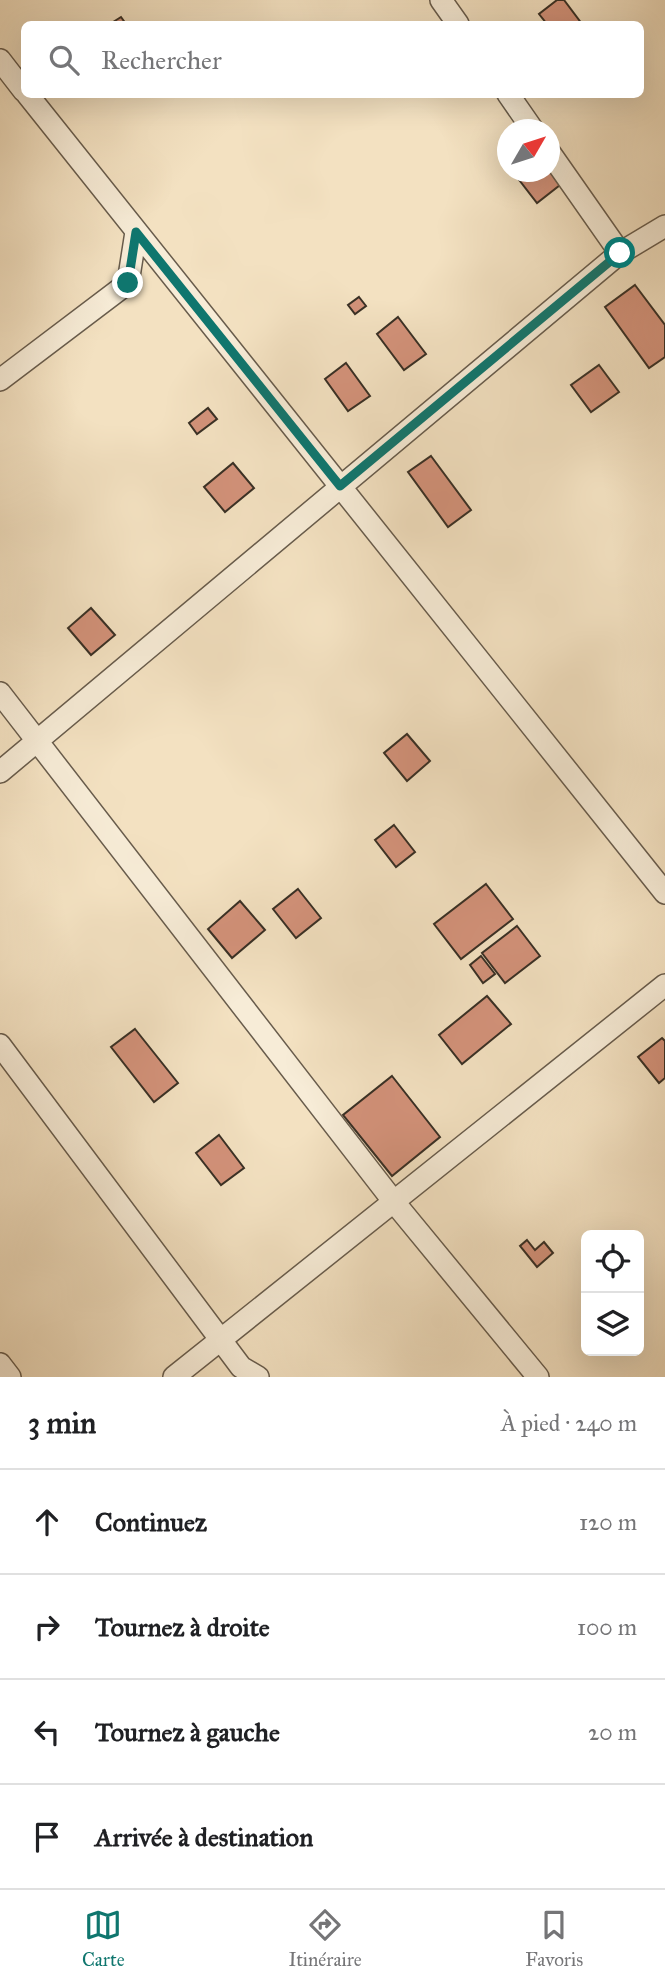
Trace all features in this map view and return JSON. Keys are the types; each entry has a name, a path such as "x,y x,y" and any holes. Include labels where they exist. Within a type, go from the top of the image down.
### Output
{"street":[{"path":"441,0 456,21"},
{"path":"0,60 21,87"},
{"path":"30,98 665,893"},
{"path":"511,98 525,119"},
{"path":"560,167 620,253"},
{"path":"0,772 620,253 665,226"},
{"path":"0,380 128,283 136,232"},
{"path":"0,693 394,1202 538,1377"},
{"path":"174,1377 665,985"},
{"path":"0,1045 241,1367 258,1377"},
{"path":"0,1364 9,1377"}],"building":[{"path":"557,0 564,0 580,21 545,21 539,14"},
{"path":"521,182 558,182 560,185 537,203"},
{"path":"635,285 665,325 665,357 649,368 605,307"},
{"path":"359,297 366,306 355,314 348,305"},
{"path":"398,317 426,354 404,370 377,334"},
{"path":"346,363 370,396 348,411 325,379"},
{"path":"599,365 619,392 591,412 571,385"},
{"path":"208,408 217,419 197,434 189,423"},
{"path":"431,456 471,510 448,527 408,472"},
{"path":"233,463 254,488 225,512 204,487"},
{"path":"91,608 115,635 91,655 68,628"},
{"path":"407,734 430,761 407,781 384,753"},
{"path":"394,825 415,852 396,867 375,840"},
{"path":"486,884 513,919 461,959 434,924"},
{"path":"298,889 321,918 296,938 273,909"},
{"path":"240,901 265,930 232,958 208,929"},
{"path":"517,926 540,956 505,983 482,953"},
{"path":"481,956 495,974 483,983 470,965"},
{"path":"487,996 511,1024 462,1064 439,1035"},
{"path":"135,1029 178,1083 154,1102 111,1047"},
{"path":"662,1038 665,1041 665,1078 659,1083 638,1057"},
{"path":"392,1076 440,1137 392,1176 343,1115"},
{"path":"219,1135 244,1168 221,1185 196,1153"},
{"path":"527,1240 535,1250 544,1242 553,1253 537,1267 520,1246"}],"route":[{"path":"128,283 136,232 340,486 620,253"}]}
